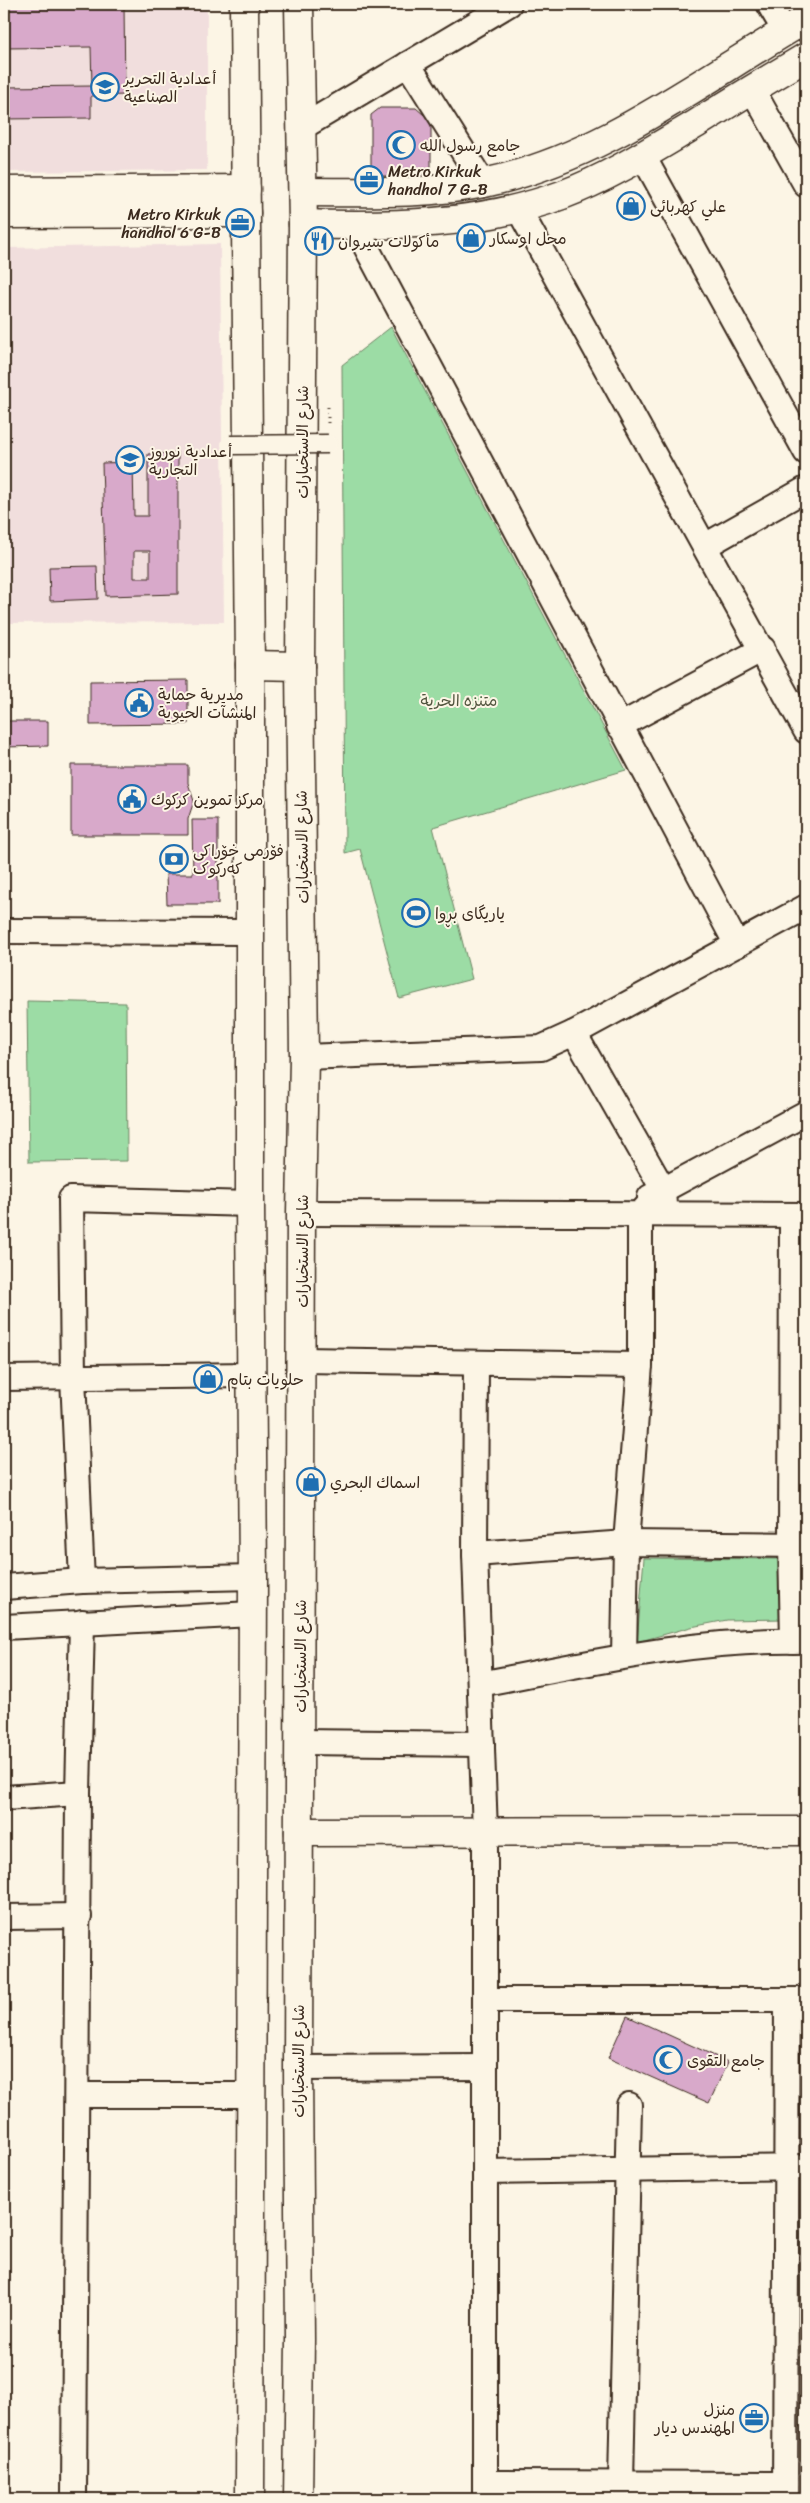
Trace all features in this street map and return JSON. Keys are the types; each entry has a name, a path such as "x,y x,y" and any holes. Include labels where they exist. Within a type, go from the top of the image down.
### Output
{"main road":[{"path":"244,4 250,665 250,1204 254,1577 252,1614 250,2499"},
{"name":"شارع الاستخبارات","path":"298,2499 300,2340 298,2068 302,1360 301,1213 304,1057 300,666 303,192 300,4"},
{"path":"303,192 423,190 484,183 522,173 595,145 701,84 796,25"},
{"path":"303,224 355,226 441,221 518,208 563,195 602,178 643,156 806,57"},
{"path":"4,191 246,201"},
{"path":"4,214 246,201"},
{"path":"250,665 300,666"},
{"path":"299,1832 806,1831"}],"street":[{"path":"301,128 509,4"},
{"path":"769,4 796,25"},
{"path":"408,64 484,183"},
{"path":"752,89 806,185"},
{"path":"643,156 806,452"},
{"path":"518,208 806,731"},
{"path":"355,226 737,945"},
{"path":"230,445 328,444"},
{"path":"705,546 806,489"},
{"path":"619,726 762,649"},
{"path":"304,1057 542,1048 574,1033 806,907"},
{"path":"4,930 250,932"},
{"path":"574,1033 662,1189 664,1214"},
{"path":"629,1214 662,1189 806,1113"},
{"path":"82,1581 73,1377 71,1199 250,1204"},
{"path":"301,1213 799,1215 800,1641 732,1644 624,1656 480,1684"},
{"path":"624,1656 626,1543 640,1365 629,1214"},
{"path":"302,1360 640,1365"},
{"path":"476,1363 475,1554 485,1832 485,2491 621,2484 785,2492 796,2167 797,2000 486,2000"},
{"path":"4,1378 251,1375"},
{"path":"475,1554 626,1543 799,1545"},
{"path":"4,1587 82,1581 254,1577"},
{"path":"4,1627 252,1614"},
{"path":"74,2499 79,1916 78,1793 82,1622"},
{"path":"299,1742 482,1744"},
{"path":"4,1798 78,1793"},
{"path":"4,1917 79,1916"},
{"path":"298,2068 485,2067"},
{"path":"77,2095 250,2095"},
{"path":"621,2484 629,2105"},
{"path":"485,2172 796,2167"}],"path":[{"path":"328,401 328,444"}],"shaded area":[{"name":"أعدادية التحرير الصناعية","path":"4,4 207,4 207,170 4,172"},
{"name":"أعدادية نوروز التجارية","path":"220,244 224,622 4,623 4,248"}],"green space":[{"name":"متنزه الحرية","path":"391,327 626,770 433,827 472,979 399,998 360,849 345,853 342,365"},
{"path":"27,1001 126,1003 127,1161 29,1162"},
{"path":"644,1558 785,1559 784,1619 727,1620 691,1627 637,1642"}],"building":[{"path":"4,4 124,4 125,95 91,96 91,118 4,119 4,87 92,86 91,47 4,48"},
{"name":"جامع رسول الله","path":"380,108 416,108 431,121 431,170 423,170 423,176 410,176 410,180 389,180 389,176 376,176 376,170 371,170 371,115"},
{"path":"178,453 178,594 106,596 102,463 133,462 134,516 148,516 148,454","holes":["134,551 150,551 150,578 134,578"]},
{"path":"97,566 98,599 50,601 49,567"},
{"name":"مديرية حماية المنشآت الحيوية","path":"188,680 188,724 90,725 90,681"},
{"path":"4,721 48,721 48,746 4,747"},
{"name":"مركز تموين كركوك","path":"71,765 188,765 188,783 194,801 188,819 188,835 71,835"},
{"path":"192,820 218,820 218,904 167,904 166,874 193,874"},
{"name":"جامع التقوى","path":"627,2016 728,2062 709,2103 608,2058"}],"place":[{"name":"أعدادية التحرير الصناعية","path":"105,87"},
{"name":"جامع رسول الله","path":"401,145"},
{"name":"Metro Kirkuk handhol 7 G-B","path":"369,180"},
{"name":"علي كهربائى","path":"631,206"},
{"name":"Metro Kirkuk handhol 6 G-B","path":"240,223"},
{"name":"محل اوسكار","path":"471,238"},
{"name":"مأكولات سيروان","path":"319,241"},
{"name":"أعدادية نوروز التجارية","path":"130,460"},
{"name":"مديرية حماية المنشآت الحيوية","path":"139,703"},
{"name":"مركز تموين كركوك","path":"132,799"},
{"name":"فۆرمی خۆراکی کەرکوک","path":"174,859"},
{"name":"یاریگای بڕوا","path":"416,913"},
{"name":"حلويات بتام","path":"208,1379"},
{"name":"اسماك البحري","path":"311,1482"},
{"name":"جامع التقوى","path":"668,2060"},
{"name":"منزل المهندس ديار","path":"754,2418"}]}
